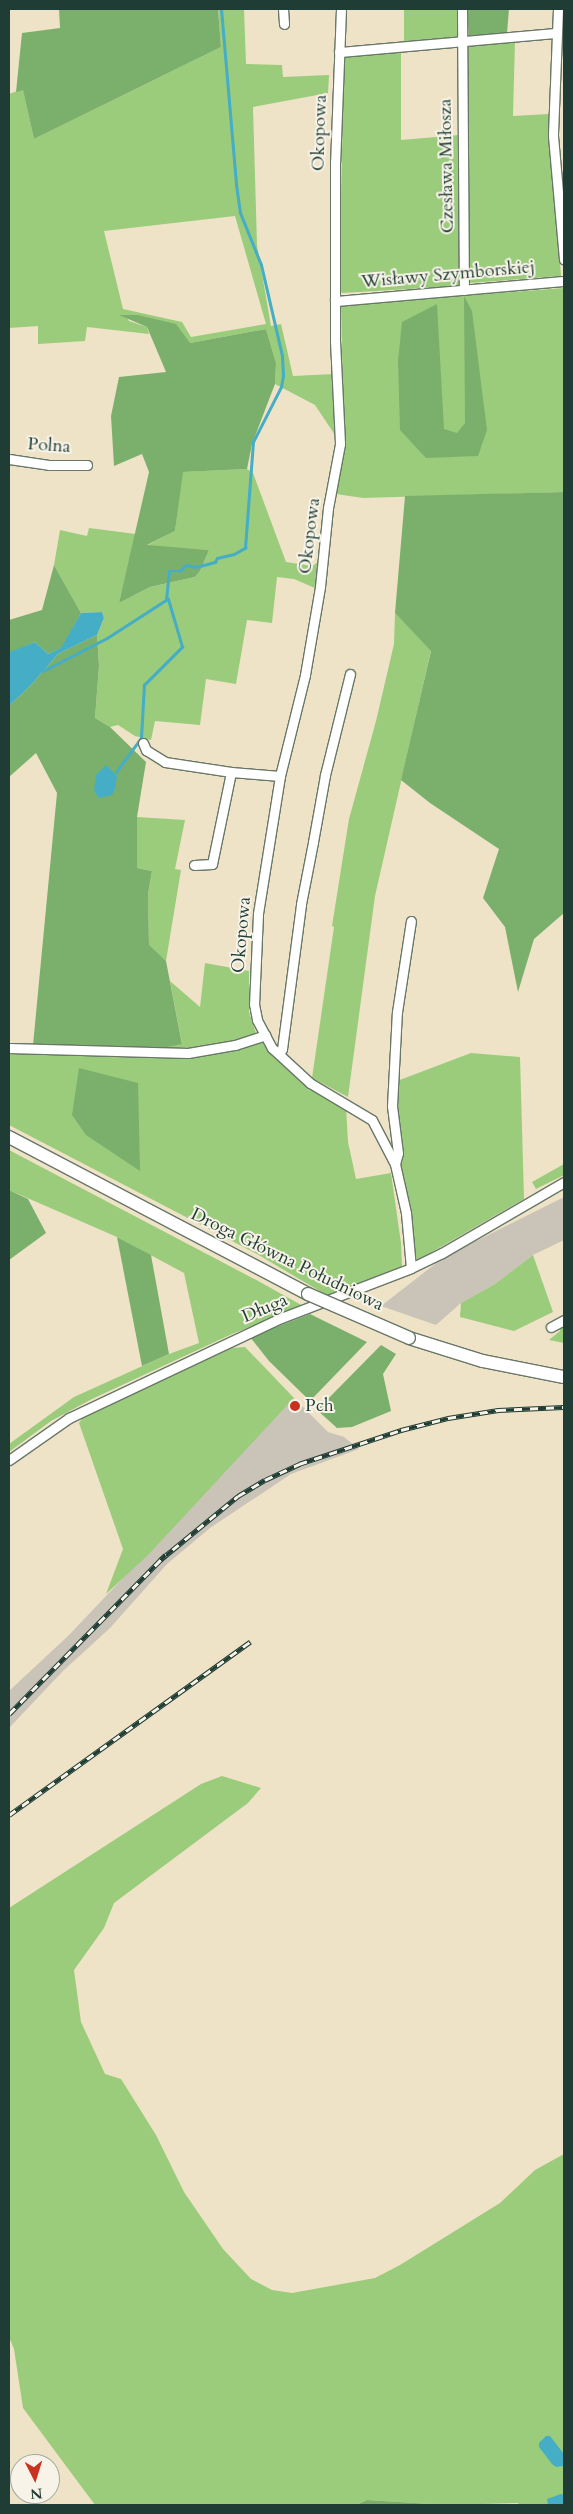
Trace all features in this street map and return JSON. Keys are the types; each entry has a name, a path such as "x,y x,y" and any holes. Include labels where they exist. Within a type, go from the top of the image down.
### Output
{"main road":[{"name":"Droga Główna Południowa","path":"9,1137 308,1294 409,1338 477,1359 564,1377"}],"street":[{"path":"283,9 284,24"},
{"name":"Okopowa","path":"341,9 335,162 335,301 340,444 328,508 320,586 304,675 280,776 258,914 253,983 257,1020 279,1054 310,1083 372,1120 394,1164 406,1213 411,1268"},
{"name":"Czesława Miłosza","path":"462,9 464,290"},
{"path":"558,9 553,136 564,260"},
{"path":"339,52 556,33"},
{"name":"Wisławy Szymborskiej","path":"335,301 564,281"},
{"name":"Polna","path":"9,460 49,465 87,465"},
{"path":"279,1054 282,1049 301,904 325,775 350,674"},
{"path":"143,743 146,750 165,762 231,772 280,776"},
{"path":"194,865 212,864 231,772"},
{"name":"Okopowa","path":"394,1164 398,1153 392,1106 397,1012 410,921"},
{"path":"9,1048 188,1053 235,1045 265,1035"},
{"name":"Długa","path":"9,1460 69,1418 281,1318 411,1268 564,1182"},
{"path":"551,1327 564,1320"}],"shaded area":[{"path":"564,1197 564,1240 533,1255 495,1284 461,1303 436,1325 381,1306 444,1257"},
{"path":"294,1398 328,1432 344,1437 359,1449 291,1474 210,1528 167,1564 110,1628 63,1671 9,1728 9,1691 69,1635"}],"green space":[{"path":"59,9 218,9 221,47 34,139 23,90 16,92 22,33 60,28"},
{"path":"218,9 244,9 246,64 282,65 283,77 329,75 328,93 253,107 257,245 271,326 281,324 293,376 334,374 337,438 315,405 275,384 276,363 266,329 190,343 138,315 126,315 129,321 147,327 149,334 87,327 85,341 38,344 38,326 9,328 9,94 23,89 34,139 221,47","holes":["235,216 266,324 191,337 182,322 123,309 104,231"]},
{"path":"404,9 457,9 458,38 404,43"},
{"path":"467,9 509,9 507,33 469,37"},
{"path":"515,41 513,116 549,114 561,276 469,283 466,46"},
{"path":"401,52 401,140 459,135 462,282 458,286 342,293 339,289 344,56"},
{"path":"564,288 564,492 363,498 336,494 344,449 341,305"},
{"path":"464,296 472,311 487,430 478,456 426,458 400,430 398,361 402,322 437,304 444,429 457,433 465,423"},
{"path":"119,315 138,315 176,324 190,343 266,329 276,363 275,384 252,444 247,469 183,472 175,531 147,545 209,550 200,571 195,577 150,587 119,603 149,472 142,454 114,466 111,416 119,377 166,372 147,327"},
{"path":"247,469 253,473 286,562 312,566 320,561 315,588 294,579 277,577 272,623 247,620 236,684 206,679 200,725 155,721 151,740 135,736 118,725 110,727 95,718 99,666 97,635 104,618 102,612 81,613 54,565 60,530 87,536 89,528 136,534 119,603 150,587 195,577 200,571 209,550 146,546 175,531 182,472"},
{"path":"564,492 564,913 534,939 518,992 505,927 483,898 499,849 430,803 401,780 431,651 395,613 405,496"},
{"path":"54,565 81,613 62,648 48,654 35,642 9,654 9,620 42,610"},
{"path":"395,613 431,650 375,896 348,1097 312,1078 334,927 332,926 349,819 376,721 394,644"},
{"path":"97,635 99,666 95,718 110,727 146,762 137,817 137,868 152,871 148,894 149,945 166,961 182,1044 158,1049 33,1045 57,793 36,753 9,777 9,706 31,685 58,654"},
{"path":"137,817 185,820 175,869 181,870 166,961 149,946 148,894 152,871 137,868"},
{"path":"205,963 249,971 249,1012 256,1033 236,1041 190,1048 158,1049 182,1043 170,981 200,1007"},
{"path":"262,1041 310,1091 311,1088 346,1107 348,1142 356,1179 391,1173 401,1243 402,1267 328,1296 257,1254 9,1125 9,1053 187,1059 232,1051"},
{"path":"471,1053 520,1057 524,1199 418,1260 414,1255 398,1164 397,1081"},
{"path":"79,1068 138,1083 140,1171 86,1135 72,1115"},
{"path":"9,1150 303,1306 232,1334 92,1399 51,1421 9,1452 9,1444 74,1397 169,1354 199,1343 184,1273 117,1237 9,1190"},
{"path":"564,1164 564,1175 536,1189 532,1182"},
{"path":"9,1190 28,1199 46,1233 9,1260"},
{"path":"117,1237 151,1255 169,1354 142,1366"},
{"path":"533,1255 553,1312 514,1331 460,1317 461,1303 495,1284"},
{"path":"310,1314 367,1342 310,1401 269,1361 250,1337"},
{"path":"564,1322 564,1343 549,1340 560,1331 560,1324"},
{"path":"381,1345 396,1354 383,1374 391,1411 352,1427 337,1428 317,1410"},
{"path":"245,1347 294,1398 148,1555 106,1594 123,1549 79,1423 84,1416 205,1357 232,1348"},
{"path":"222,1776 261,1788 248,1803 114,1903 104,1928 74,1970 81,2022 105,2074 121,2079 156,2135 184,2192 223,2249 251,2279 272,2290 292,2293 375,2278 400,2265 500,2203 535,2170 564,2154 564,2505 519,2505 518,2503 446,2505 367,2500 356,2505 95,2505 60,2458 60,2454 57,2454 23,2408 14,2349 9,2337 9,1908 201,1784"},
{"path":"367,2500 446,2505 356,2505"}],"water":[{"path":"102,612 104,618 97,635 58,654 31,685 9,706 10,652 35,642 48,654 61,648 81,613"},
{"path":"106,765 117,776 115,789 112,795 99,798 94,791 96,775"},
{"path":"546,2436 550,2436 564,2454 563,2466 556,2467 552,2464 539,2447 539,2443"},
{"path":"561,2494 564,2495 564,2505 548,2505 547,2499"}],"waterway":[{"path":"43,671 107,638 166,600 169,571 180,571 186,565 196,567 215,562 217,558 234,554 245,548 253,442 281,387 283,376 282,356 261,265 240,213 221,9"},
{"path":"116,772 141,738 144,685 182,647 168,599"}],"railway":[{"path":"160,1560 238,1496 265,1480 299,1464 401,1430 448,1418 498,1410 564,1407"},
{"path":"9,1714 165,1555"},
{"path":"9,1815 250,1642"}],"place":[{"name":"Pch","path":"295,1406"}]}
